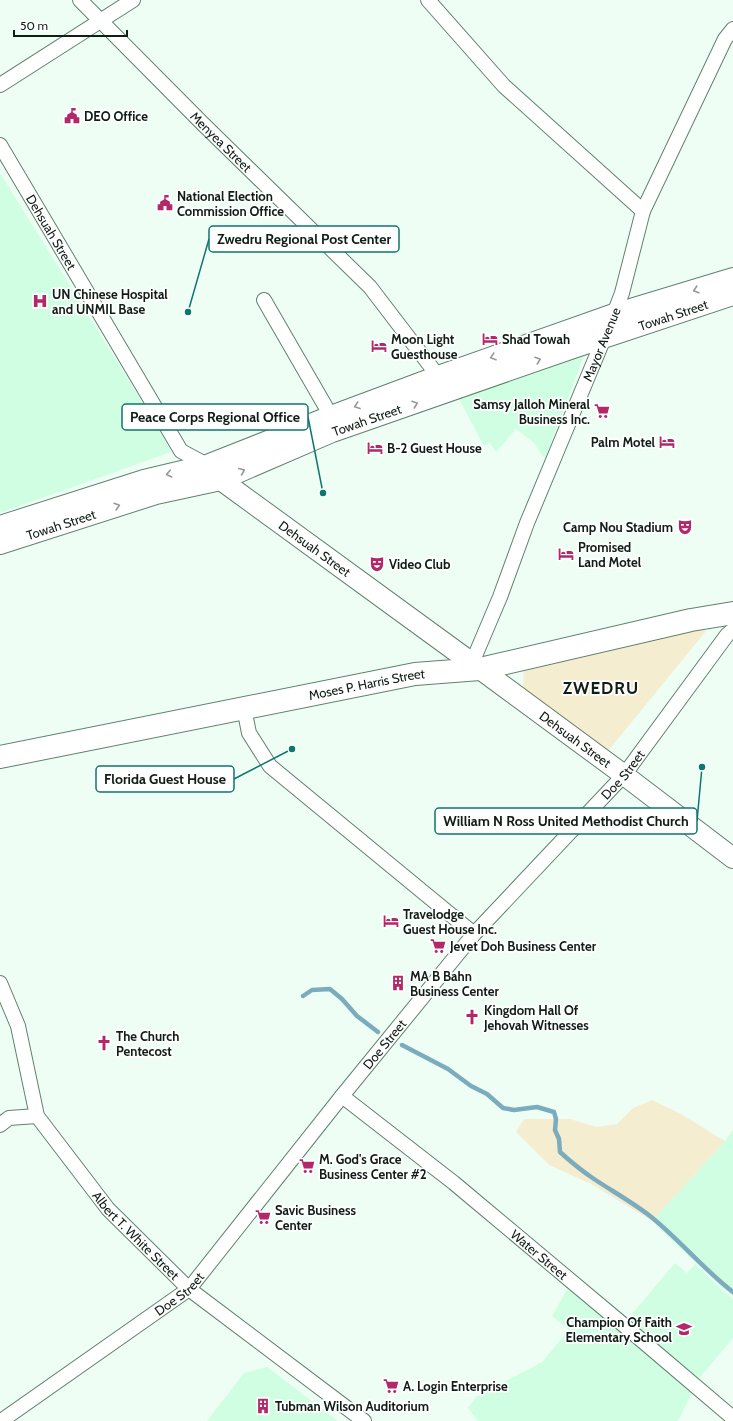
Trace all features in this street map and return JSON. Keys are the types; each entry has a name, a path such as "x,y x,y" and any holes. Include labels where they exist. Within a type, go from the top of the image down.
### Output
{"highway":[{"name":"Moses P. Harris Street","path":"0,756 415,674 476,666 691,620 733,613"}],"street":[{"name":"Menyea Street","path":"80,0 203,124 370,287 438,376"},
{"path":"0,84 133,0"},
{"path":"428,0 504,86 644,211"},
{"name":"Mayor Avenue","path":"476,666 530,516 605,338 622,293 644,211 725,39 733,29"},
{"name":"Dehsuah Street","path":"0,145 181,451 207,465 221,480 624,775 733,858"},
{"name":"Towah Street","path":"0,526 144,480 207,465 438,376 614,314 733,278"},
{"name":"Towah Street","path":"0,544 156,494 221,480 332,432 733,295"},
{"path":"264,300 331,416"},
{"name":"Doe Street","path":"1,1421 190,1289 342,1096 474,934 624,775 727,635 733,630"},
{"path":"244,708 249,733 270,766 474,934"},
{"name":"Albert T. White Street","path":"0,983 18,1026 38,1116 108,1209 190,1289 364,1421"},
{"name":"Water Street","path":"342,1096 454,1183 626,1326 733,1418"},
{"path":"3,1120 38,1116"}],"shaded area":[{"name":"UN Chinese Hospital and UNMIL Base","path":"0,173 159,429 171,452 0,513"},
{"path":"586,350 545,459 533,442 516,429 496,452 490,443 484,446 456,393"},
{"path":"702,629 706,631 608,751 523,690 524,666"},
{"path":"652,1100 681,1114 725,1141 652,1221 591,1184 549,1165 516,1132 524,1119 570,1119 597,1127 617,1124 633,1108"},
{"path":"733,1130 733,1296 719,1285 703,1268 652,1221 725,1141"},
{"name":"Champion Of Faith Elementary School","path":"675,1263 687,1273 695,1264 733,1299 733,1338 697,1381 626,1321"},
{"path":"568,1288 692,1393 678,1421 478,1421 468,1408 476,1397 542,1362 569,1330 552,1316"},
{"path":"267,1367 338,1421 207,1421 244,1373"}],"waterway":[{"path":"303,996 312,990 330,989 342,999 357,1016 378,1032"},
{"path":"402,1045 448,1069 471,1086 487,1094 503,1108 514,1110 537,1107 554,1112 556,1119 555,1130 559,1139 560,1152 590,1176 650,1216 671,1234 711,1274 733,1292"}],"place":[{"name":"DEO Office","path":"72,116"},
{"name":"National Election Commission Office","path":"165,203"},
{"name":"UN Chinese Hospital and UNMIL Base","path":"40,301"},
{"name":"Zwedru Regional Post Center","path":"188,312"},
{"name":"Shad Towah","path":"490,339"},
{"name":"Moon Light Guesthouse","path":"379,346"},
{"name":"Samsy Jalloh Mineral Business Inc.","path":"602,411"},
{"name":"Palm Motel","path":"667,442"},
{"name":"B-2 Guest House","path":"375,448"},
{"name":"Peace Corps Regional Office","path":"323,493"},
{"name":"Camp Nou Stadium","path":"685,527"},
{"name":"Promised Land Motel","path":"566,554"},
{"name":"Video Club","path":"377,564"},
{"name":"Florida Guest House","path":"292,749"},
{"name":"William N Ross United Methodist Church","path":"702,767"},
{"name":"Travelodge Guest House Inc.","path":"391,921"},
{"name":"Jevet Doh Business Center","path":"438,946"},
{"name":"MA B Bahn Business Center","path":"398,983"},
{"name":"Kingdom Hall Of Jehovah Witnesses","path":"472,1017"},
{"name":"The Church Pentecost","path":"104,1043"},
{"name":"M. God's Grace Business Center #2","path":"307,1166"},
{"name":"Savic Business Center","path":"263,1217"},
{"name":"Champion Of Faith Elementary School","path":"684,1329"},
{"name":"A. Login Enterprise","path":"391,1386"},
{"name":"Tubman Wilson Auditorium","path":"263,1406"}],"district":[{"name":"ZWEDRU","path":"601,688"}]}
